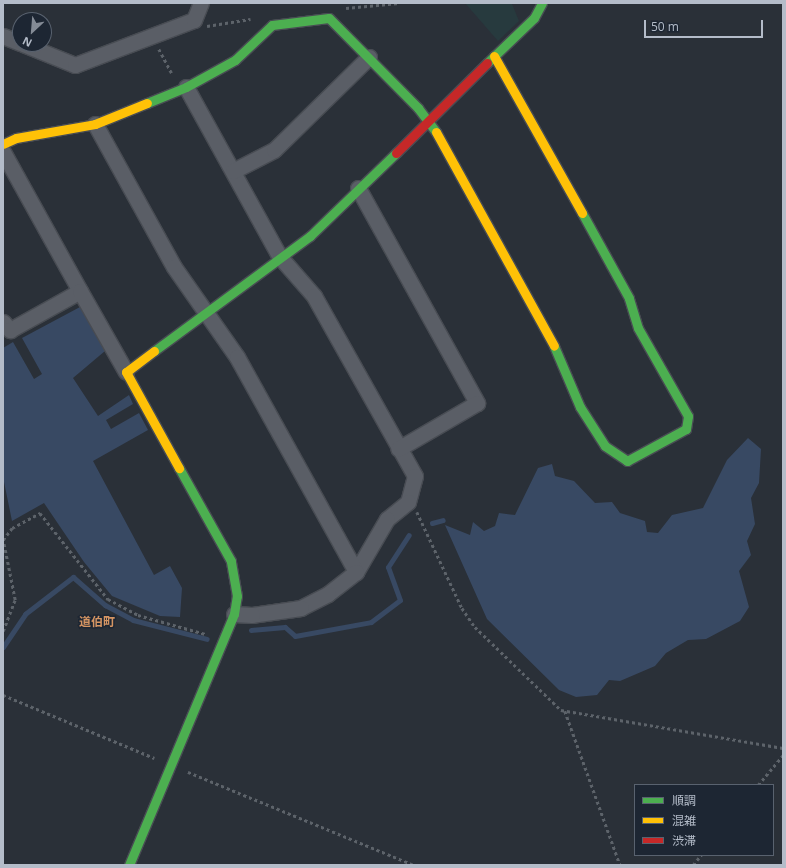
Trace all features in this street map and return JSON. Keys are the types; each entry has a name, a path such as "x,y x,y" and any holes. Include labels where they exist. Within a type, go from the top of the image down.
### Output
{"street":[{"path":"43,52 75,65 194,20 202,3"},
{"path":"126,372 310,236 427,120 534,18 542,3"},
{"path":"3,144 16,138 95,124 184,88 234,60 272,25 329,18 369,57 427,120 556,349 580,407 605,446 627,461 686,429 688,416 638,328 629,298 494,56"},
{"path":"233,171 274,150 369,57"},
{"path":"184,88 233,171 280,257 314,296 414,476 408,502 387,519 356,572 328,594 301,608 252,615 234,614"},
{"path":"95,124 174,267 237,357 356,572"},
{"path":"3,152 232,561 237,583 234,614 129,865"},
{"path":"358,188 477,403 398,449"},
{"path":"3,322 10,330 80,291"}],"path":[{"path":"157,45 184,88"},
{"path":"408,502 417,513 462,608 475,627 565,711 620,865"},
{"path":"3,632 15,600 3,540 12,528 40,513 108,599 138,615 204,634 224,636"},
{"path":"3,694 414,865"},
{"path":"565,711 783,748"},
{"path":"759,784 783,755"},
{"path":"693,865 700,856"}],"green space":[{"path":"465,3 512,4 519,21 498,41"}],"water":[{"path":"80,307 105,351 73,378 98,416 129,395 133,404 106,420 111,429 139,413 148,430 93,461 154,575 170,566 182,588 180,617 160,616 112,596 84,562 44,503 12,521 3,477 3,348 13,342 34,379 42,374 22,338"},
{"path":"748,438 761,449 759,483 751,498 755,524 747,541 751,555 739,571 749,607 740,621 706,639 688,640 666,653 655,666 620,681 609,680 597,695 576,697 559,690 487,619 445,525 470,535 473,522 484,531 495,526 499,513 515,515 538,468 552,464 555,476 574,481 595,503 612,502 620,513 645,521 647,532 658,533 672,515 703,508 727,460"}],"waterway":[{"path":"432,523 443,520"},
{"path":"251,630 285,627 295,636 371,622 400,600 388,567 409,535"},
{"path":"3,647 25,614 73,577 105,605 133,620 207,639"}],"traffic: fast":[{"path":"487,63 534,18 542,3"},
{"path":"147,103 186,87 235,60 272,25 329,18 418,108 436,132"},
{"path":"154,351 310,236 396,153"},
{"path":"554,346 580,407 605,446 627,461 686,429 688,416 638,328 629,298 582,213"},
{"path":"129,865 234,614 237,596 231,561 179,468"}],"traffic: slow":[{"path":"494,56 582,213"},
{"path":"3,144 16,138 95,124 147,103"},
{"path":"436,132 554,346"},
{"path":"154,351 126,372 179,468"}],"traffic: jam":[{"path":"396,153 487,63"}],"district":[{"name":"道伯町","path":"97,622"}]}
